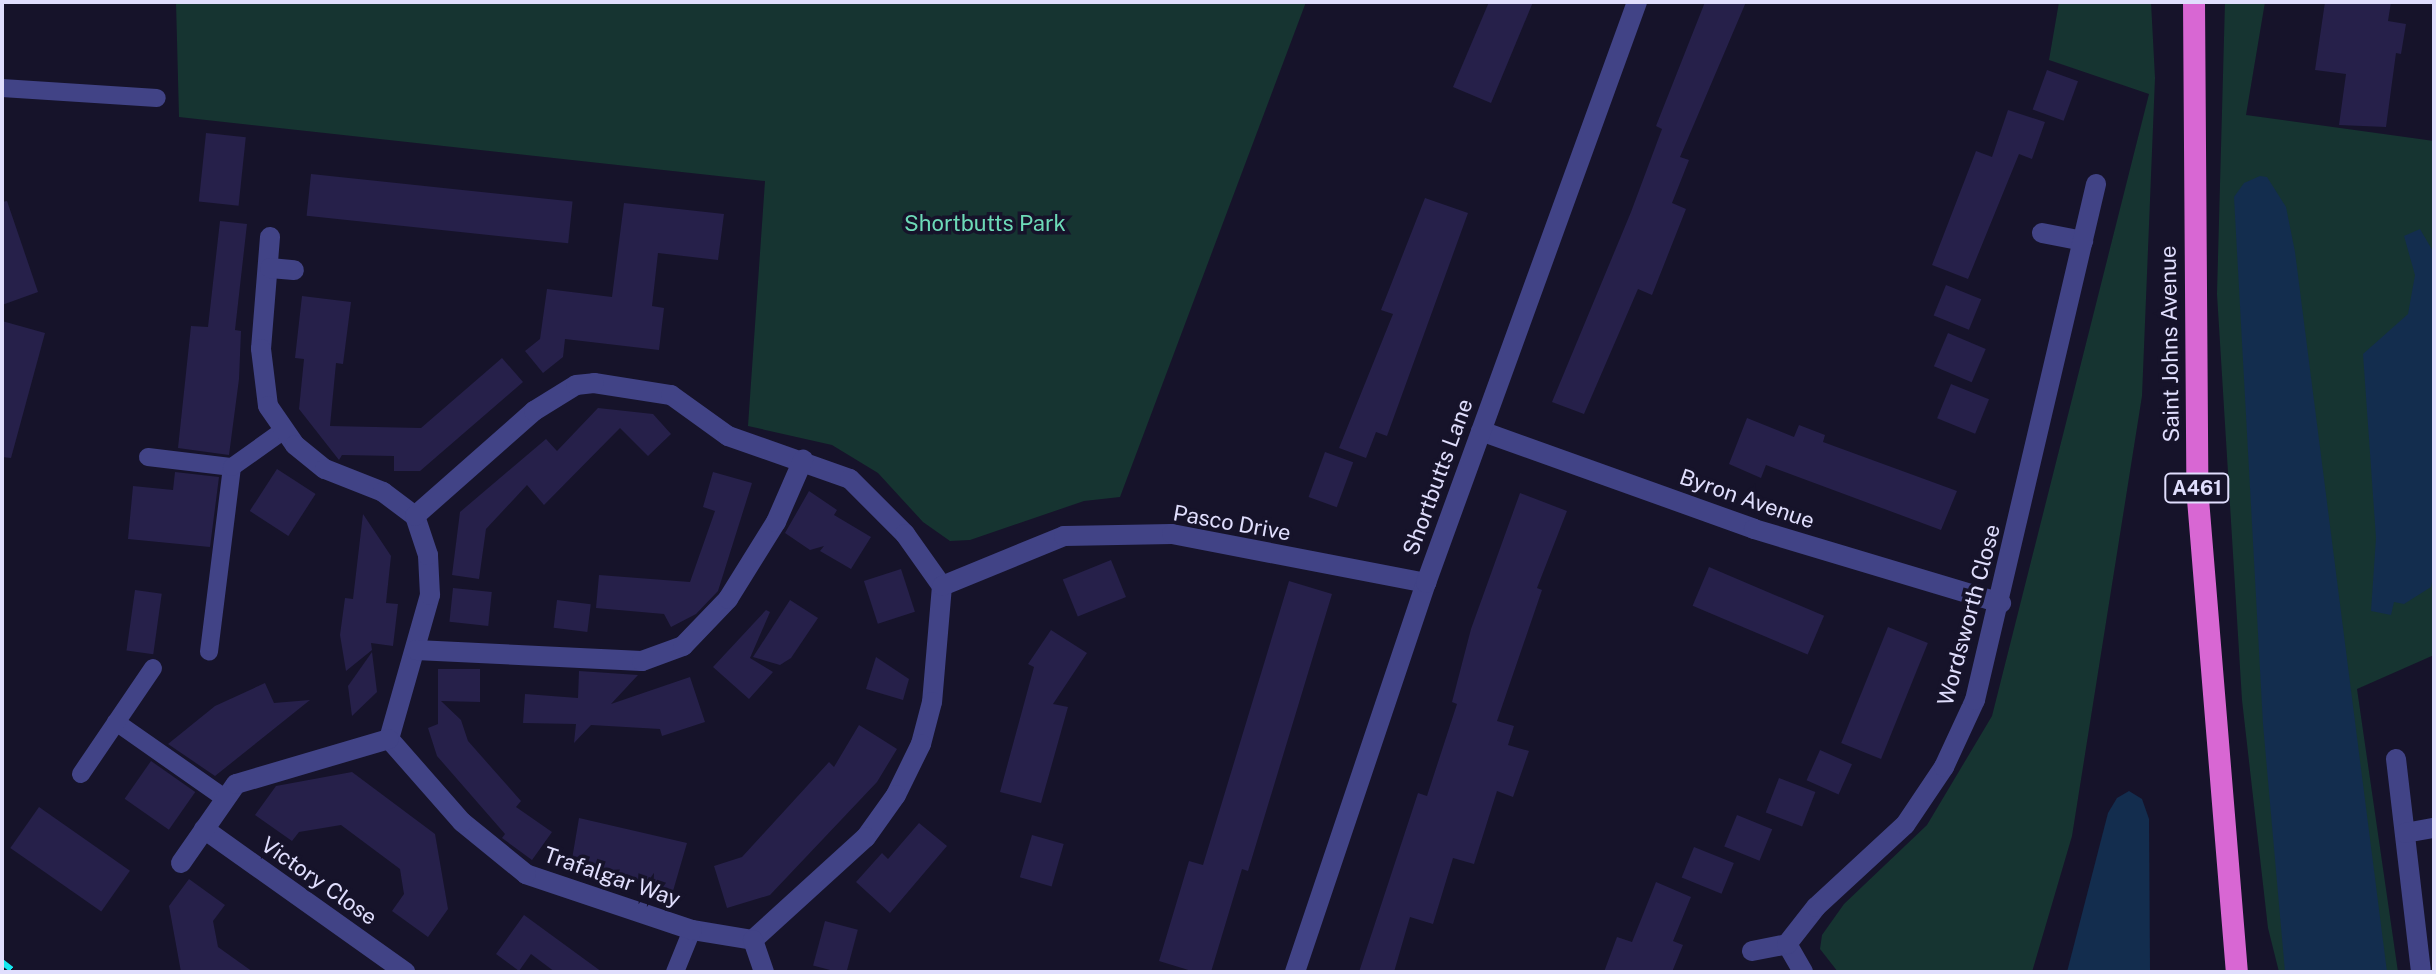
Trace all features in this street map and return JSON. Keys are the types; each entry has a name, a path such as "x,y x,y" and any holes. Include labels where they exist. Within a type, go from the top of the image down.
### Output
{"highway":[{"name":"Saint Johns Avenue","path":"2194,2 2197,487 2237,972"}],"street":[{"name":"Shortbutts Lane","path":"1295,972 1426,583 1637,2"},
{"name":"Wordsworth Close","path":"1787,944 1816,907 1905,825 1944,767 1975,700 2001,603 2096,184"},
{"path":"2042,233 2083,241"},
{"path":"181,863 236,784 389,739 430,595 428,555 415,516 383,492 325,469 284,430 268,406 261,349 270,268 270,237"},
{"path":"270,268 294,270"},
{"path":"415,516 534,411 576,385 671,395 728,436 850,479 905,534 942,586 932,702 921,744 896,795 866,837 753,940 764,972"},
{"name":"Byron Avenue","path":"1481,431 1754,529 2001,603"},
{"path":"416,650 642,661 683,646 728,599 776,522 803,460"},
{"name":"Pasco Drive","path":"942,586 1064,536 1172,534 1426,583"},
{"name":"Trafalgar Way","path":"389,739 462,822 526,874 692,930 753,940"},
{"path":"2396,759 2421,972"},
{"path":"2405,833 2434,828"},
{"name":"Victory Close","path":"204,829 405,972"},
{"path":"1752,951 1787,944 1803,972"}],"lane":[{"path":"2,88 157,98"},
{"path":"148,457 232,467 284,430"},
{"path":"209,652 232,467"},
{"path":"81,774 153,668"},
{"path":"116,722 226,799"},
{"path":"675,972 692,930"}],"green space":[{"name":"Shortbutts Park","path":"176,2 1306,2 1120,497 1084,501 970,540 950,541 923,522 878,473 832,445 748,426 765,181 179,117"},
{"path":"2059,2 2151,2 2155,78 2142,396 2072,836 2032,972 1838,972 1820,949 1822,935 1844,904 1927,825 1992,716 2149,94 2049,60"},
{"path":"2225,2 2265,2 2246,115 2434,141 2434,655 2357,689 2398,972 2279,972 2268,928 2242,700 2217,294"}],"water":[{"path":"2260,176 2267,177 2286,207 2295,252 2387,972 2285,972 2263,724 2234,197 2244,183"},
{"path":"2420,229 2434,253 2434,572 2431,587 2404,604 2394,602 2391,615 2371,611 2376,538 2363,354 2408,314 2415,275 2404,236"},
{"path":"2129,791 2142,799 2149,819 2150,972 2067,972 2108,813 2117,798"}],"building":[{"path":"1489,2 1533,2 1491,103 1453,87"},
{"path":"1705,2 1746,2 1680,157 1689,160 1672,203 1686,209 1652,295 1638,289 1584,414 1552,402 1631,212 1662,129 1656,126"},
{"path":"2325,2 2391,2 2388,21 2406,24 2401,54 2396,53 2386,127 2339,125 2346,74 2315,70"},
{"path":"2047,70 2078,81 2064,121 2033,109"},
{"path":"2008,110 2045,122 2032,159 2019,154 1968,279 1932,265 1976,151 1992,157"},
{"path":"206,133 246,137 239,206 199,202"},
{"path":"311,174 573,201 568,243 307,216"},
{"path":"1425,198 1468,213 1387,436 1376,432 1366,458 1339,448 1393,314 1381,310"},
{"path":"7,201 38,292 2,305 2,202"},
{"path":"624,203 724,214 718,260 658,253 652,306 664,308 659,350 565,339 563,357 543,373 525,351 540,339 547,289 612,297"},
{"path":"220,221 247,224 235,330 241,331 239,379 229,455 178,448 191,326 208,327"},
{"path":"1946,285 1981,299 1969,330 1934,316"},
{"path":"302,296 351,302 343,364 336,363 330,426 421,428 502,358 523,382 420,471 394,471 394,456 342,455 339,460 299,409 304,359 295,358"},
{"path":"2,321 45,333 11,458 2,457"},
{"path":"1948,333 1986,349 1972,382 1934,366"},
{"path":"1951,384 1989,399 1975,434 1937,418"},
{"path":"598,408 653,414 671,434 648,456 620,428 544,505 527,485 486,529 479,579 452,575 460,512 546,439 557,451"},
{"path":"1747,418 1794,437 1799,425 1825,435 1823,442 1957,491 1941,530 1766,465 1761,478 1729,464"},
{"path":"1325,452 1353,462 1337,507 1309,497"},
{"path":"277,469 316,494 288,536 250,511"},
{"path":"175,472 219,477 210,547 128,539 133,486 173,490"},
{"path":"713,472 752,483 718,591 696,614 671,627 664,614 596,608 599,575 690,582 715,511 703,507"},
{"path":"809,491 837,510 834,515 871,537 851,569 820,551 824,546 810,550 785,533"},
{"path":"1520,493 1567,511 1537,588 1542,590 1497,721 1514,726 1508,745 1529,751 1513,797 1497,791 1474,864 1453,858 1433,924 1410,917 1394,972 1359,972 1418,793 1427,796 1457,704 1452,702 1471,629"},
{"path":"363,514 391,556 386,603 398,604 393,646 371,643 372,650 346,671 340,635 345,598 353,599"},
{"path":"1111,560 1126,597 1078,617 1063,579"},
{"path":"1709,567 1824,616 1808,655 1693,606"},
{"path":"901,569 915,612 878,624 864,581"},
{"path":"1289,581 1332,594 1248,871 1242,869 1211,972 1195,972 1159,961 1189,861 1203,865"},
{"path":"453,588 492,592 488,626 449,622"},
{"path":"135,590 162,594 153,654 127,650"},
{"path":"557,600 591,604 587,632 554,628"},
{"path":"790,600 818,618 791,658 780,665 753,657"},
{"path":"766,610 770,612 750,658 773,672 749,699 713,667"},
{"path":"1888,627 1928,643 1881,759 1841,743"},
{"path":"1051,630 1087,653 1053,704 1068,707 1041,803 1000,792 1034,667 1028,664"},
{"path":"372,652 377,692 352,716 348,686"},
{"path":"876,657 909,679 903,700 866,689"},
{"path":"438,669 480,669 480,702 441,701 461,720 468,741 521,801 516,807 552,832 532,860 502,838 505,834 437,756 428,728 438,724"},
{"path":"579,671 638,675 611,704 690,677 705,722 662,736 660,729 591,725 574,743 576,724 523,723 525,694 578,698"},
{"path":"265,683 274,703 310,700 215,776 168,744 215,706"},
{"path":"859,725 897,749 877,782 770,895 727,908 714,866 742,857 829,762 834,767"},
{"path":"1820,750 1852,764 1839,794 1807,780"},
{"path":"151,761 195,792 169,830 125,799"},
{"path":"352,772 435,834 448,909 428,937 392,911 404,894 400,869 341,825 299,832 292,841 255,815 276,786"},
{"path":"1779,778 1815,792 1802,827 1766,813"},
{"path":"39,807 130,871 101,912 10,848"},
{"path":"1737,815 1772,829 1759,861 1724,847"},
{"path":"579,818 687,843 673,891 611,874 610,879 570,871"},
{"path":"919,823 947,846 890,913 856,882 882,853 888,859"},
{"path":"1032,835 1064,844 1052,886 1020,877"},
{"path":"1694,847 1734,863 1722,894 1682,878"},
{"path":"189,879 225,905 213,921 218,947 253,972 181,972 169,906"},
{"path":"1656,882 1691,897 1673,941 1683,945 1672,972 1604,972 1617,937 1632,942"},
{"path":"524,915 602,972 555,972 531,954 519,971 496,954"},
{"path":"825,921 858,930 847,972 813,965"}],"railway":[{"path":"2,962 15,972"}]}
